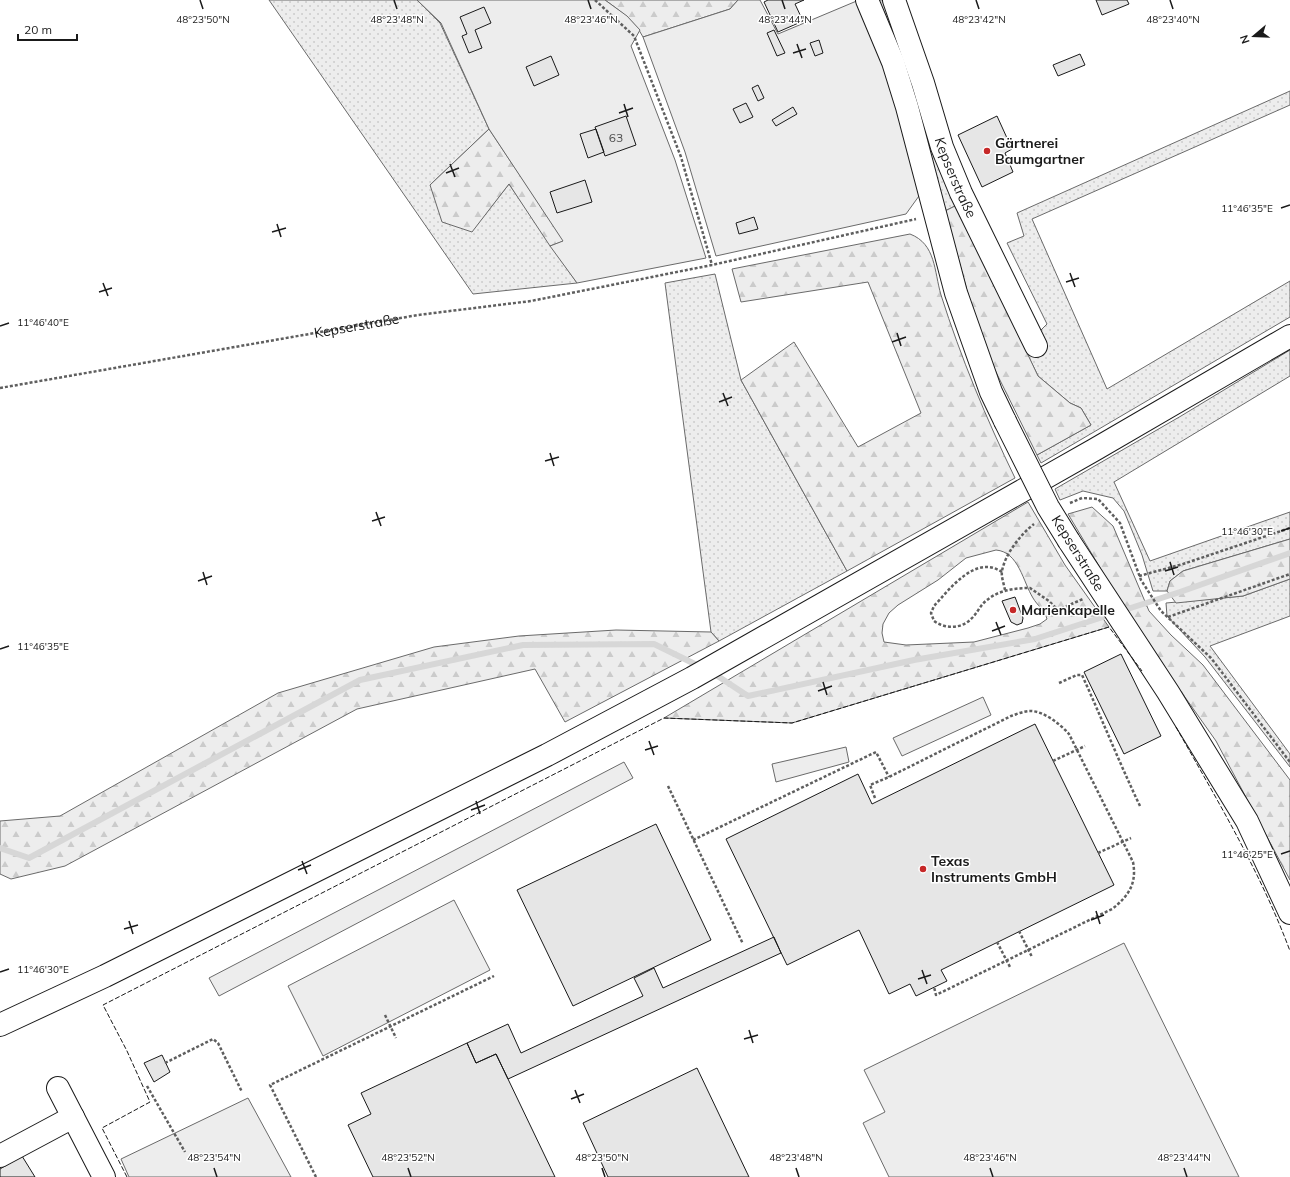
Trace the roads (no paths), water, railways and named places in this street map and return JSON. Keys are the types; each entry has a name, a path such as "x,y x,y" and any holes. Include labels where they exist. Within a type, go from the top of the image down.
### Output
{"street":[{"name":"Kepserstraße","path":"867,0 893,62 936,214 956,294 991,392 1048,507 1069,542 1168,692 1247,822 1290,913"},
{"name":"Kepserstraße","path":"894,0 916,63 942,147 962,193 1036,346"},
{"path":"0,1025 104,976 547,755 729,659 1290,336"},
{"path":"58,1088 104,1177"},
{"path":"0,1156 73,1117"}],"waterway":[{"path":"713,673 748,696 914,660 1035,639 1180,592 1290,553"},
{"path":"0,848 29,858 360,680 523,645 654,644 701,667"}],"place":[{"name":"Gärtnerei Baumgartner","path":"987,151"},
{"name":"Marienkapelle","path":"1013,610"},
{"name":"Texas Instruments GmbH","path":"923,869"}]}
